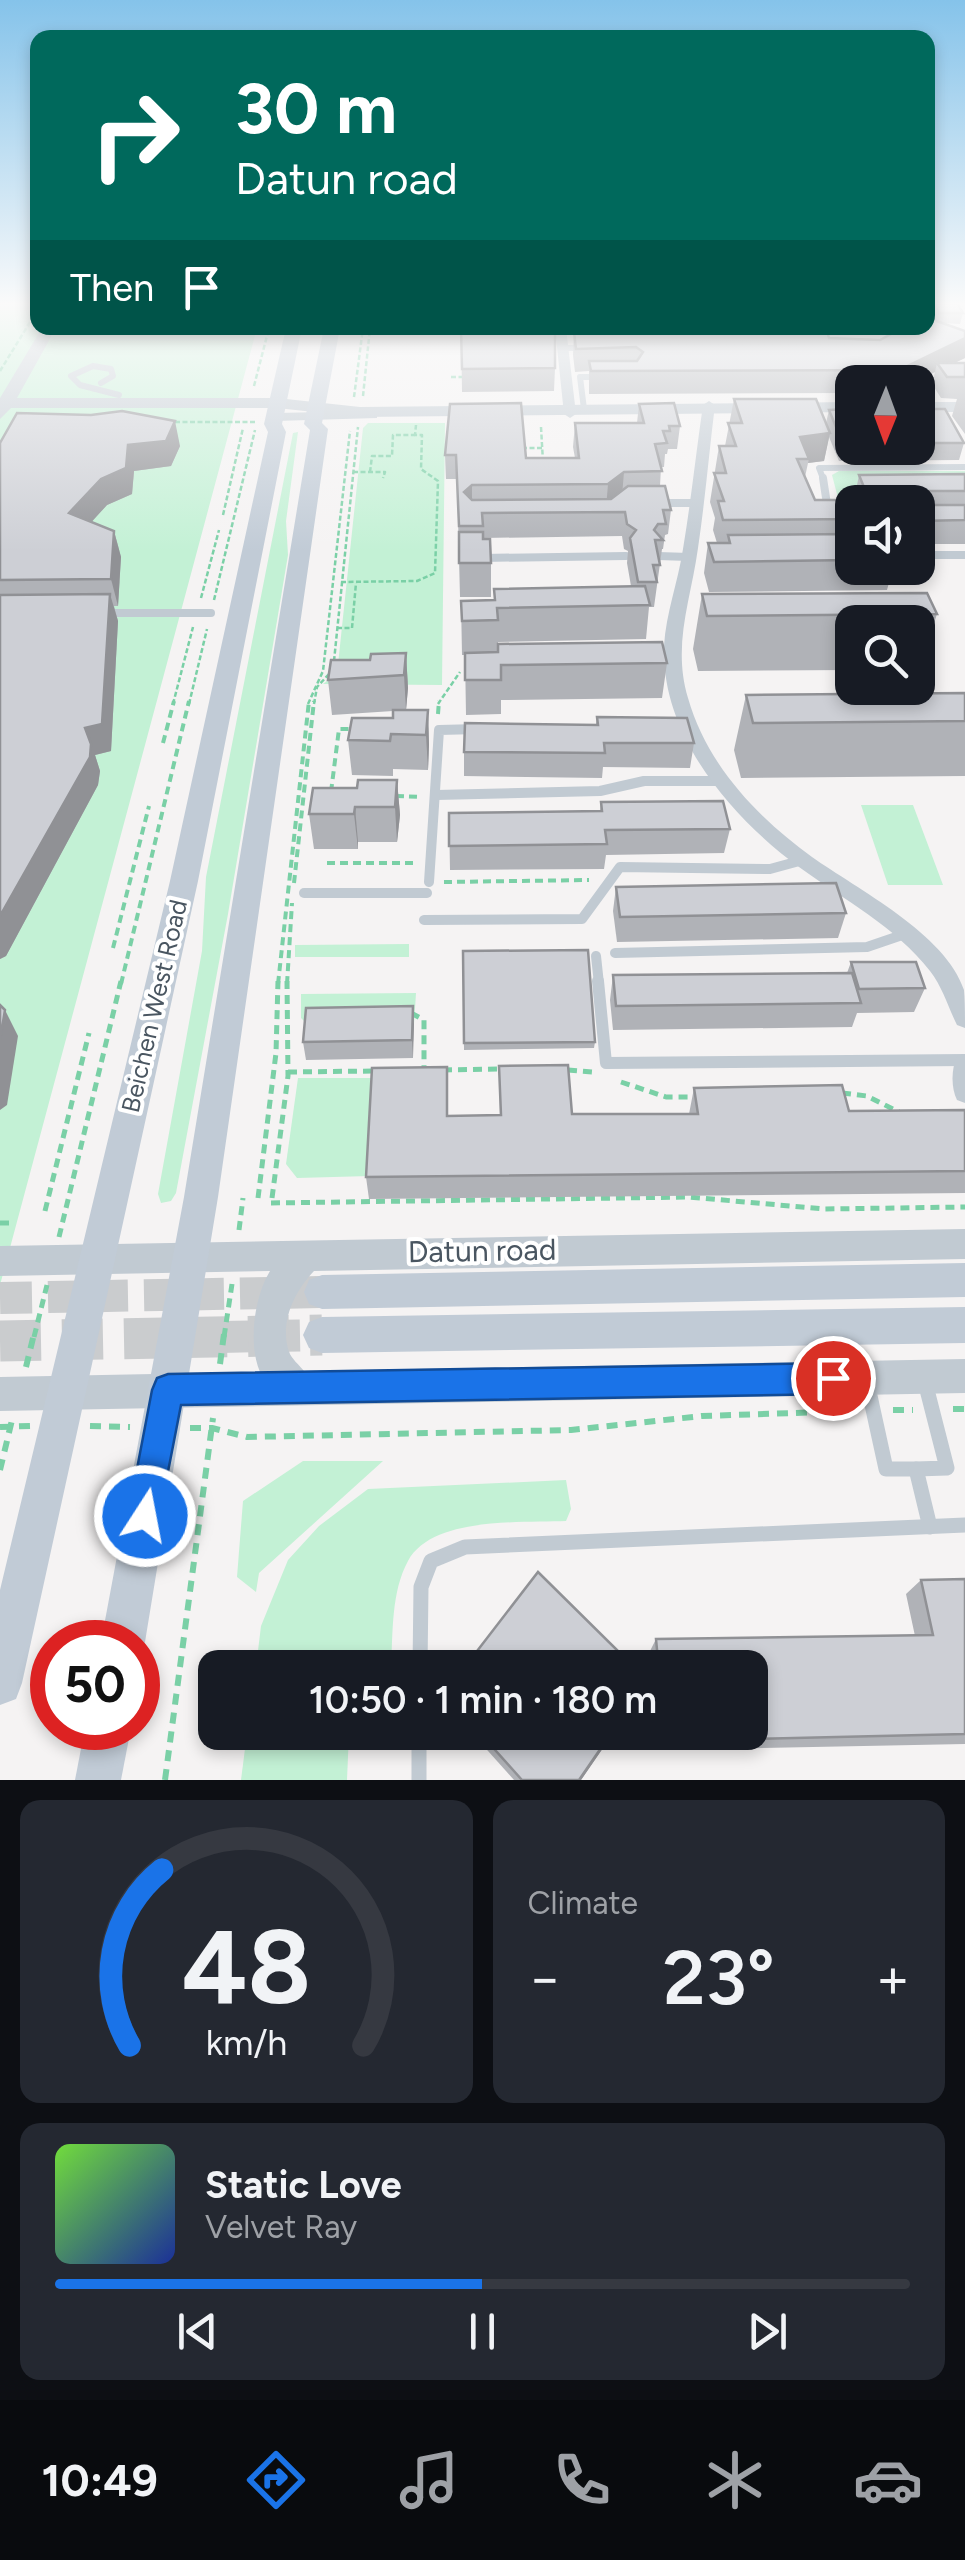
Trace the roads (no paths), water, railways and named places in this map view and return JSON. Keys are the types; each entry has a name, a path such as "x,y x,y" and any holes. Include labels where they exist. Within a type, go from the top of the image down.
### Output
{"main road":[{"name":"Beichen West Road","path":"0,1683 184,881 278,432 268,413 276,386"},
{"path":"127,1620 303,555 319,430 313,424 320,386"},
{"name":"Datun road","path":"322,1292 965,1280"},
{"path":"322,1335 965,1325"},
{"path":"98,1780 104,1750"}],"street":[{"path":"570,386 575,409"},
{"path":"1,405 268,413 835,409"},
{"path":"935,409 965,407"},
{"path":"708,409 689,556 672,622 668,669 684,727 722,781 763,826 802,860 909,933 940,963 965,1019"},
{"path":"935,556 965,555"},
{"path":"689,556 716,556"},
{"path":"965,1062 965,1093"},
{"name":"Datun road","path":"0,1260 51,1270 96,1259 189,1256 965,1244"},
{"path":"296,1389 272,1359 272,1318 279,1285 307,1255"},
{"path":"12,1401 60,1409 165,1408 216,1390 296,1389 924,1393 965,1376"}],"lane":[{"path":"85,386 119,394"},
{"path":"575,409 579,386"},
{"path":"827,451 834,468"},
{"path":"820,521 832,521 819,468 965,467"},
{"path":"642,503 695,503"},
{"path":"462,558 626,556"},
{"path":"658,556 689,556"},
{"path":"90,613 210,613"},
{"path":"304,893 428,888 439,730 499,729"},
{"path":"436,796 600,792 613,785 635,782 722,781"},
{"path":"424,920 582,919 593,907 604,880 620,867 770,870 802,860"},
{"path":"615,953 868,947 909,933"},
{"path":"596,956 606,1063 965,1062"},
{"path":"866,1394 886,1469 947,1468 924,1393"},
{"path":"916,1469 930,1527"},
{"path":"420,1650 421,1588 430,1561 465,1547 965,1526"},
{"path":"419,1750 419,1780"}],"tunnel":[{"path":"0,1298 322,1292"},
{"path":"0,1341 322,1335 220,1337"}]}
